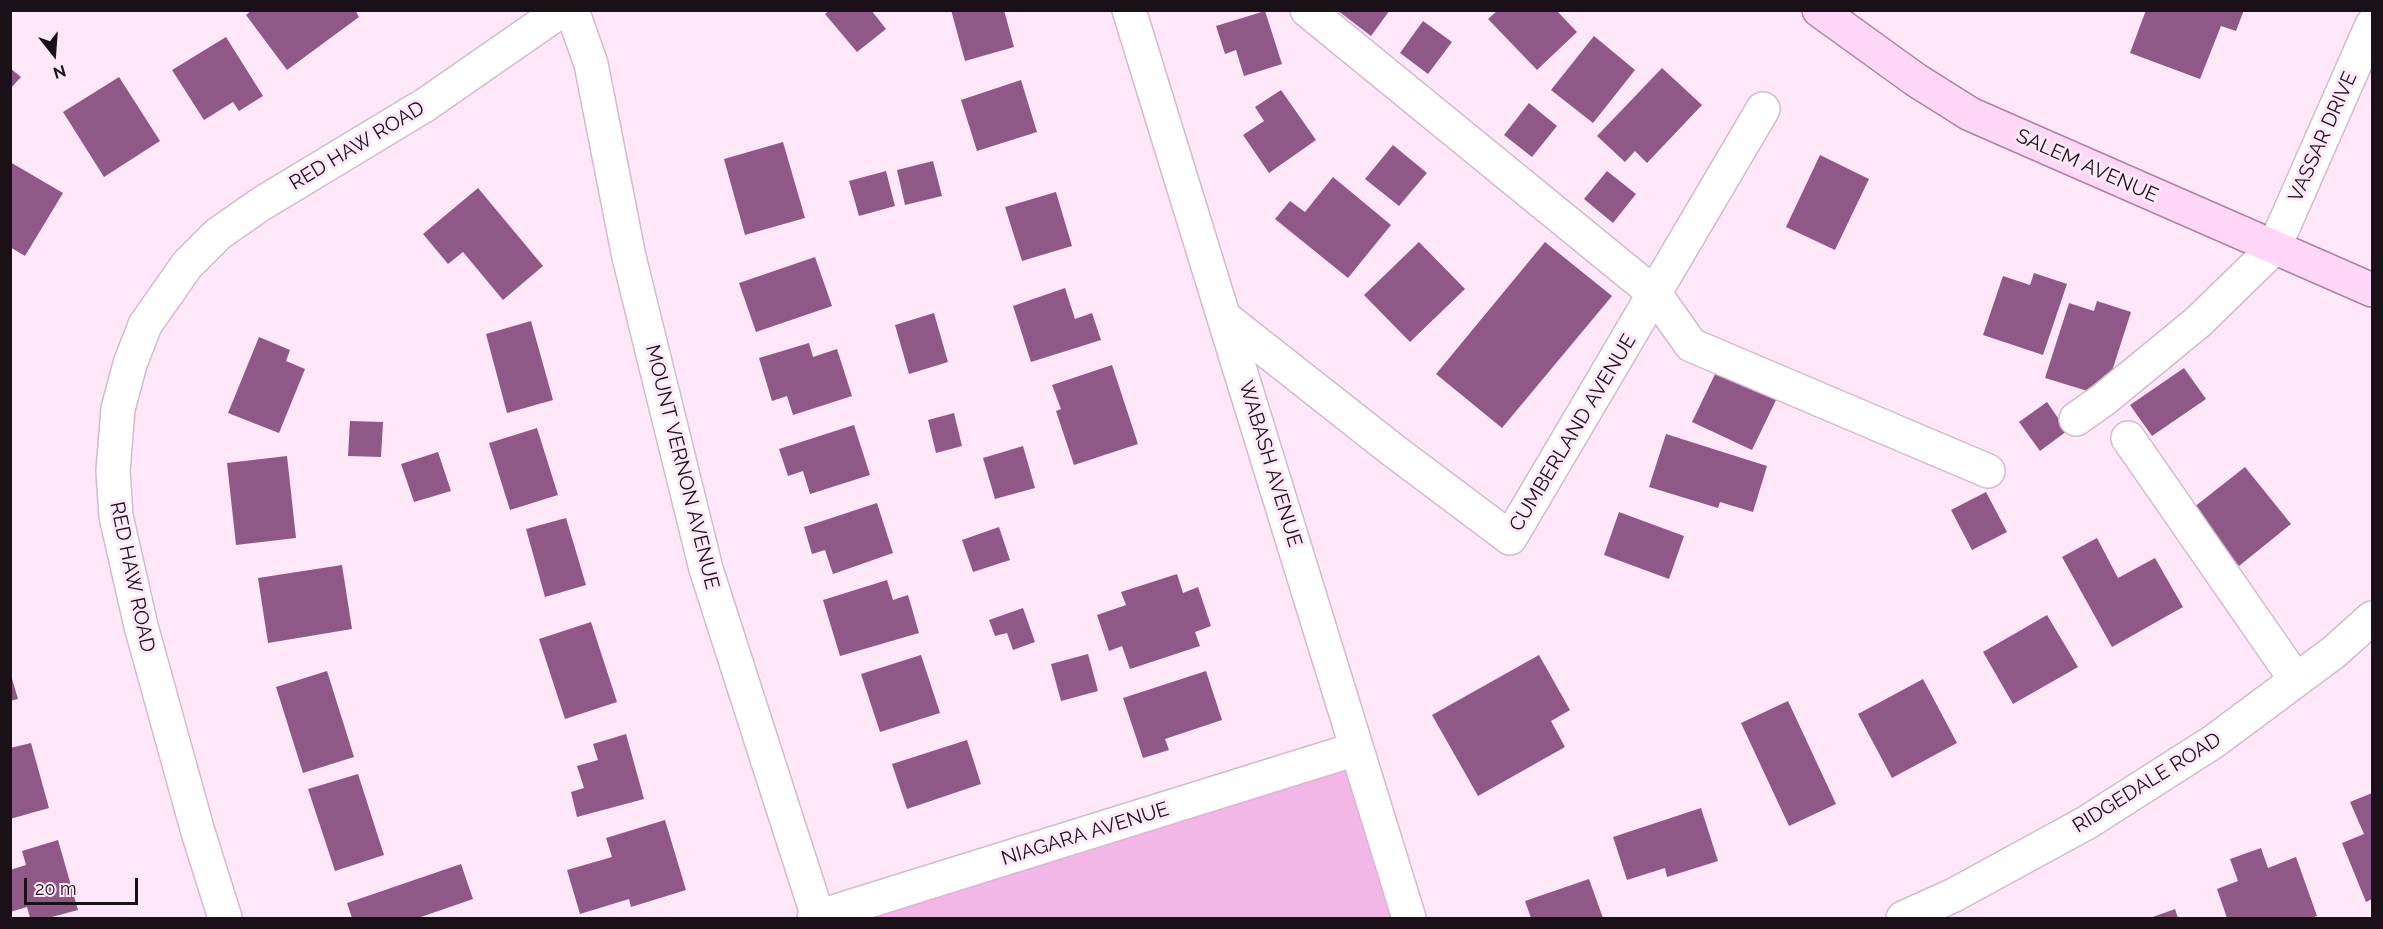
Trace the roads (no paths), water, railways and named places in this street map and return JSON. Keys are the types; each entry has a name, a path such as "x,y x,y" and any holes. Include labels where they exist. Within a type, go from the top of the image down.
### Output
{"main road":[{"name":"SALEM AVENUE","path":"1819,10 1916,80 1970,114 2373,290"}],"street":[{"name":"RED HAW ROAD","path":"225,918 198,832 141,626 116,516 112,471 118,409 130,364 145,325 187,265 218,234 261,204 425,105 562,10"},
{"name":"MOUNT VERNON AVENUE","path":"572,10 591,64 629,257 706,569 816,918"},
{"name":"WABASH AVENUE","path":"1129,10 1409,918"},
{"path":"1307,10 1655,294 1691,345 1988,471"},
{"name":"VASSAR DRIVE","path":"2274,248 2373,25"},
{"name":"CUMBERLAND AVENUE","path":"1225,318 1394,451 1510,538 1762,109"},
{"path":"2076,419 2103,400 2198,321 2274,248"},
{"path":"2128,438 2296,680"},
{"name":"RIDGEDALE ROAD","path":"1903,918 1954,895 2086,823 2213,742 2334,652 2373,618"},
{"name":"NIAGARA AVENUE","path":"816,918 1356,749"}]}
